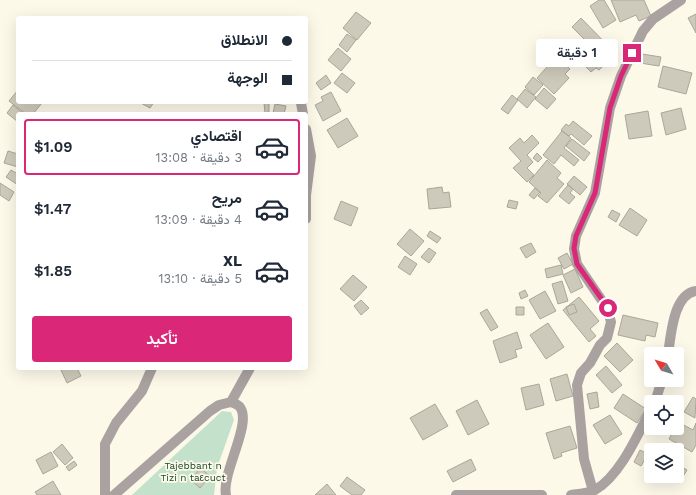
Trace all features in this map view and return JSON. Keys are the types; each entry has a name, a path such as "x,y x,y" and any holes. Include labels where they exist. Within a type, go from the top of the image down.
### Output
{"street":[{"path":"593,491 584,459 577,385 581,373 590,364 600,345 607,338 611,322 608,308 577,264 574,248 576,236 595,193 610,108 621,76 642,31 653,19 681,0"},
{"path":"308,140 311,156 308,180"},
{"path":"669,347 674,320 681,300 690,292 696,291"},
{"path":"105,495 105,444 116,423 142,392 151,370"},
{"path":"231,402 249,370"},
{"path":"114,495 210,411 219,405 231,402 239,405 242,411 243,423 230,468 226,495"},
{"path":"571,495 593,491 608,481 644,422"},
{"path":"456,495 542,495"}],"green space":[{"name":"Tajebbant n Tizi n taεcuct","path":"222,411 231,412 234,420 217,468 214,495 132,495"}],"building":[{"path":"599,0 604,0 616,20 603,28 590,6"},
{"path":"611,0 644,0 651,16 639,21 636,15 620,22"},
{"path":"356,12 371,23 357,40 343,28"},
{"path":"696,14 696,33 688,18"},
{"path":"581,18 616,54 599,70 596,68 591,72 577,58 583,52 578,47 585,40 572,27"},
{"path":"347,34 356,40 347,52 339,45"},
{"path":"338,48 351,59 341,71 328,60"},
{"path":"554,54 570,69 565,74 569,78 554,94 537,78 547,67 544,64"},
{"path":"642,54 661,57 659,66 640,63"},
{"path":"663,66 692,73 686,94 658,87"},
{"path":"342,73 355,83 347,93 334,83"},
{"path":"326,75 331,83 321,90 316,83"},
{"path":"533,77 543,85 534,95 525,87"},
{"path":"544,88 556,99 547,109 535,99"},
{"path":"525,89 536,97 527,108 517,99"},
{"path":"16,92 16,104 41,104 35,112 23,112 9,101"},
{"path":"331,92 341,111 323,121 315,105 323,101 321,97"},
{"path":"512,95 518,100 508,114 501,109"},
{"path":"143,104 153,104 150,108"},
{"path":"264,104 269,104 269,112 265,112"},
{"path":"275,104 286,106 284,112 273,112"},
{"path":"13,105 22,112 16,112 16,120 7,113"},
{"path":"681,108 686,129 666,135 661,113"},
{"path":"648,111 652,136 629,139 625,115"},
{"path":"347,118 358,136 338,148 327,130"},
{"path":"573,121 592,136 584,145 571,134 569,136 561,130 566,124 569,126"},
{"path":"562,131 571,138 564,148 579,160 574,166 561,155 554,164 543,155"},
{"path":"532,135 539,143 527,155 533,162 527,168 534,175 527,182 513,168 521,161 509,148 520,138 524,143"},
{"path":"572,139 590,153 584,161 566,146"},
{"path":"8,151 16,153 16,166 4,163"},
{"path":"537,153 542,158 538,162 533,158"},
{"path":"547,160 561,173 557,178 564,184 547,203 538,196 541,193 529,182"},
{"path":"11,170 16,173 16,184 6,177"},
{"path":"574,176 587,187 580,195 567,184"},
{"path":"0,183 14,192 9,201 0,195"},
{"path":"568,185 573,189 570,193 575,197 569,204 559,196"},
{"path":"442,187 443,193 449,192 451,207 429,209 427,189"},
{"path":"535,188 540,192 534,199 529,195"},
{"path":"509,200 518,202 516,209 507,207"},
{"path":"341,201 358,208 351,226 334,219"},
{"path":"630,208 647,220 637,236 619,225"},
{"path":"612,210 620,214 616,222 608,217"},
{"path":"410,229 424,241 411,256 397,244"},
{"path":"430,231 441,238 437,243 427,236"},
{"path":"531,243 536,252 526,258 520,248"},
{"path":"429,248 436,253 429,263 421,257"},
{"path":"567,253 573,264 564,269 558,258"},
{"path":"405,256 417,264 410,275 398,267"},
{"path":"561,265 563,274 547,278 545,269"},
{"path":"575,269 583,287 571,293 563,275"},
{"path":"353,275 367,287 354,301 340,289"},
{"path":"562,281 568,301 558,304 552,284"},
{"path":"525,290 528,296 521,299 519,293"},
{"path":"545,291 556,311 540,319 529,300"},
{"path":"579,297 599,321 590,329 596,336 589,342 563,310"},
{"path":"361,300 369,308 361,315 354,306"},
{"path":"574,304 577,312 569,315 566,307"},
{"path":"516,307 524,307 524,315 516,315"},
{"path":"487,309 498,327 491,331 480,313"},
{"path":"623,315 658,323 655,337 646,335 645,341 618,335"},
{"path":"548,323 564,347 546,359 530,335"},
{"path":"517,332 522,348 515,350 517,357 500,363 493,341"},
{"path":"617,343 633,360 620,372 604,356"},
{"path":"606,366 622,385 612,393 596,375"},
{"path":"61,370 78,370 81,376 67,383"},
{"path":"567,374 573,396 556,401 550,379"},
{"path":"539,384 544,405 526,410 521,388"},
{"path":"597,392 599,407 590,409 587,394"},
{"path":"623,394 644,408 644,412 637,423 614,408"},
{"path":"693,397 696,399 695,418 684,412"},
{"path":"477,400 489,424 468,435 456,411"},
{"path":"435,404 448,426 423,440 410,418"},
{"path":"610,415 622,434 605,444 593,425"},
{"path":"696,423 696,445 692,452 684,447 684,443 676,443 669,439 671,435 684,435 684,425 693,430"},
{"path":"570,426 577,448 561,453 562,456 554,459 546,433"},
{"path":"62,444 73,458 65,465 53,452"},
{"path":"640,450 644,452 644,461 641,466 634,462"},
{"path":"51,452 58,466 43,474 36,460"},
{"path":"471,459 476,470 453,482 447,471"},
{"path":"74,461 77,465 69,471 66,467"},
{"path":"200,468 210,476 200,488 191,480"},
{"path":"684,468 687,470 684,475"},
{"path":"347,477 365,490 361,495 352,495 340,486"},
{"path":"53,481 61,495 37,495 35,492"},
{"path":"327,484 336,495 315,495"}],"route":[{"path":"608,308 594,287 584,277 577,264 574,248 576,236 595,193 610,108 621,76 632,53"}]}
